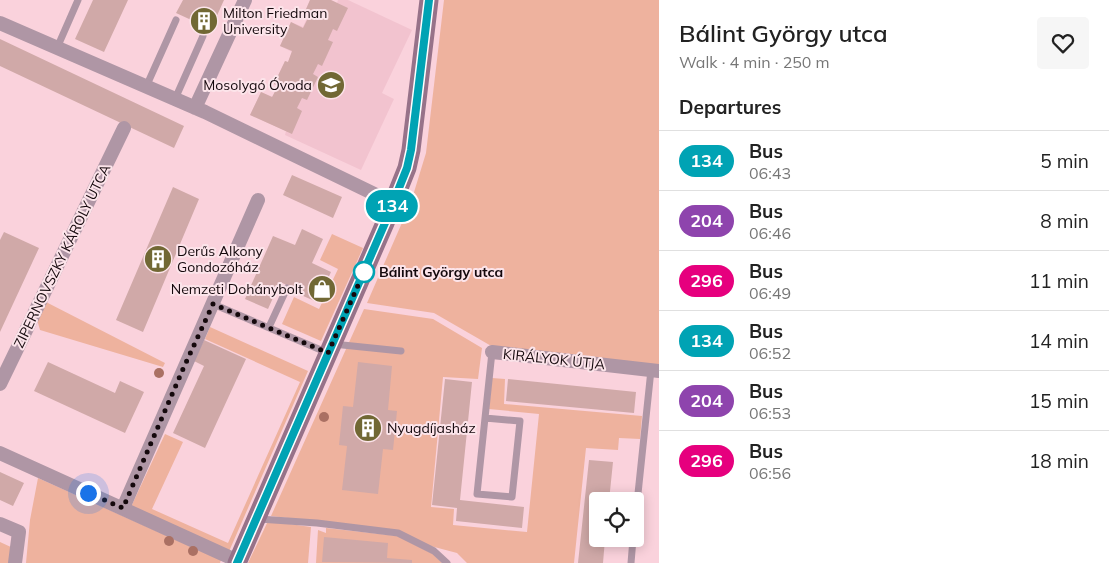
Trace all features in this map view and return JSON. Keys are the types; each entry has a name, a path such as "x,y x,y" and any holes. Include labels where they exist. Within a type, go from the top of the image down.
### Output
{"street":[{"path":"196,108 245,0"},
{"path":"0,453 237,562 407,168 411,150 429,0"},
{"path":"0,23 196,108 393,204"},
{"name":"ZIPERNOVSZKY KÁROLY UTCA","path":"0,384 124,128"},
{"path":"123,508 258,200"},
{"name":"KIRÁLYOK ÚTJA","path":"492,352 655,370"},
{"path":"0,524 19,532 15,563"}],"lane":[{"path":"57,48 78,0"},
{"path":"146,87 176,20"},
{"path":"175,99 204,36"},
{"path":"269,328 287,288"},
{"path":"213,304 269,328 330,349 401,351"},
{"name":"KIRÁLYOK ÚTJA","path":"485,418 520,421 512,497 477,494 485,418 492,352"},
{"name":"KIRÁLYOK ÚTJA","path":"639,492 655,370"},
{"path":"256,519 308,522 398,533 434,551 447,563"},
{"path":"631,563 632,547"}],"shaded area":[{"name":"Mosolygó Óvoda","path":"310,0 331,0 337,3 338,0 348,0 412,30 382,93 394,99 361,170 285,135 286,131 250,115 261,92 273,97 277,86 274,84 285,61 288,62 292,52 280,46 291,22 303,27 307,18 303,16"},
{"path":"444,0 659,0 659,365 493,347 434,313 367,303 411,202 426,153"},
{"path":"332,234 363,248 321,341 282,324 294,297 319,309 338,269 320,260"},
{"path":"44,301 165,363 163,367 40,330 36,316"},
{"path":"364,309 433,319 482,348 478,379 443,377 431,507 454,509 453,525 527,532 539,414 489,409 492,378 505,379 504,404 642,416 640,439 619,438 618,450 586,448 574,563 467,563 457,553 423,544 399,531 271,516"},
{"path":"210,327 308,371 227,556 130,509 165,434 183,442 152,509 228,543 300,382 205,339"},
{"path":"38,478 221,560 220,563 26,563 30,520"},
{"path":"268,521 311,527 308,563 248,563"},
{"path":"326,528 398,536 433,554 442,563 316,563 318,530 326,533"},
{"path":"0,542 13,548 11,563 0,563"}],"building":[{"path":"93,0 128,0 104,52 75,39"},
{"name":"Milton Friedman University","path":"183,0 224,0 211,29 176,13"},
{"path":"310,0 331,0 348,8 337,31 333,29 328,40 333,42 322,66 318,64 313,74 318,77 307,100 302,98 297,108 302,111 292,134 250,115 261,92 272,97 278,86 274,84 285,61 288,62 292,51 280,46 291,22 303,28 308,18 303,16"},
{"path":"0,39 184,126 174,148 0,66"},
{"path":"292,175 342,197 333,218 283,195"},
{"name":"Derűs Alkony Gondozóház","path":"173,187 199,199 143,332 116,320"},
{"path":"302,229 323,239 312,263 331,272 317,302 294,292 296,289 280,282 268,309 245,299 273,236 295,245"},
{"path":"4,232 39,248 0,332 0,240"},
{"path":"204,340 246,359 205,448 173,433 204,366 194,361"},
{"path":"48,362 115,393 120,381 144,392 125,433 34,391"},
{"name":"Nyugdíjasház","path":"358,362 392,366 388,410 397,411 393,450 383,449 378,494 342,490 347,446 339,445 343,406 353,407"},
{"path":"445,379 472,382 460,500 524,507 522,528 456,521 457,508 432,505"},
{"path":"508,379 636,392 634,413 506,401"},
{"path":"589,460 613,462 610,492 589,492 589,547 604,547 603,563 578,563"},
{"path":"0,472 24,483 13,506 0,500"},
{"path":"324,537 388,543 387,558 412,560 412,563 322,562"}],"bus line":[{"name":"134","path":"237,563 385,223 407,168 411,150 429,0"}],"place":[{"name":"Milton Friedman University","path":"204,21"},
{"name":"Mosolygó Óvoda","path":"331,85"},
{"name":"Derűs Alkony Gondozóház","path":"158,259"},
{"name":"Bálint György utca","path":"364,272"},
{"name":"Nemzeti Dohánybolt","path":"322,289"},
{"name":"Nyugdíjasház","path":"368,428"}],"route":[{"path":"88,493 123,508 213,304 328,353 364,272"}]}
